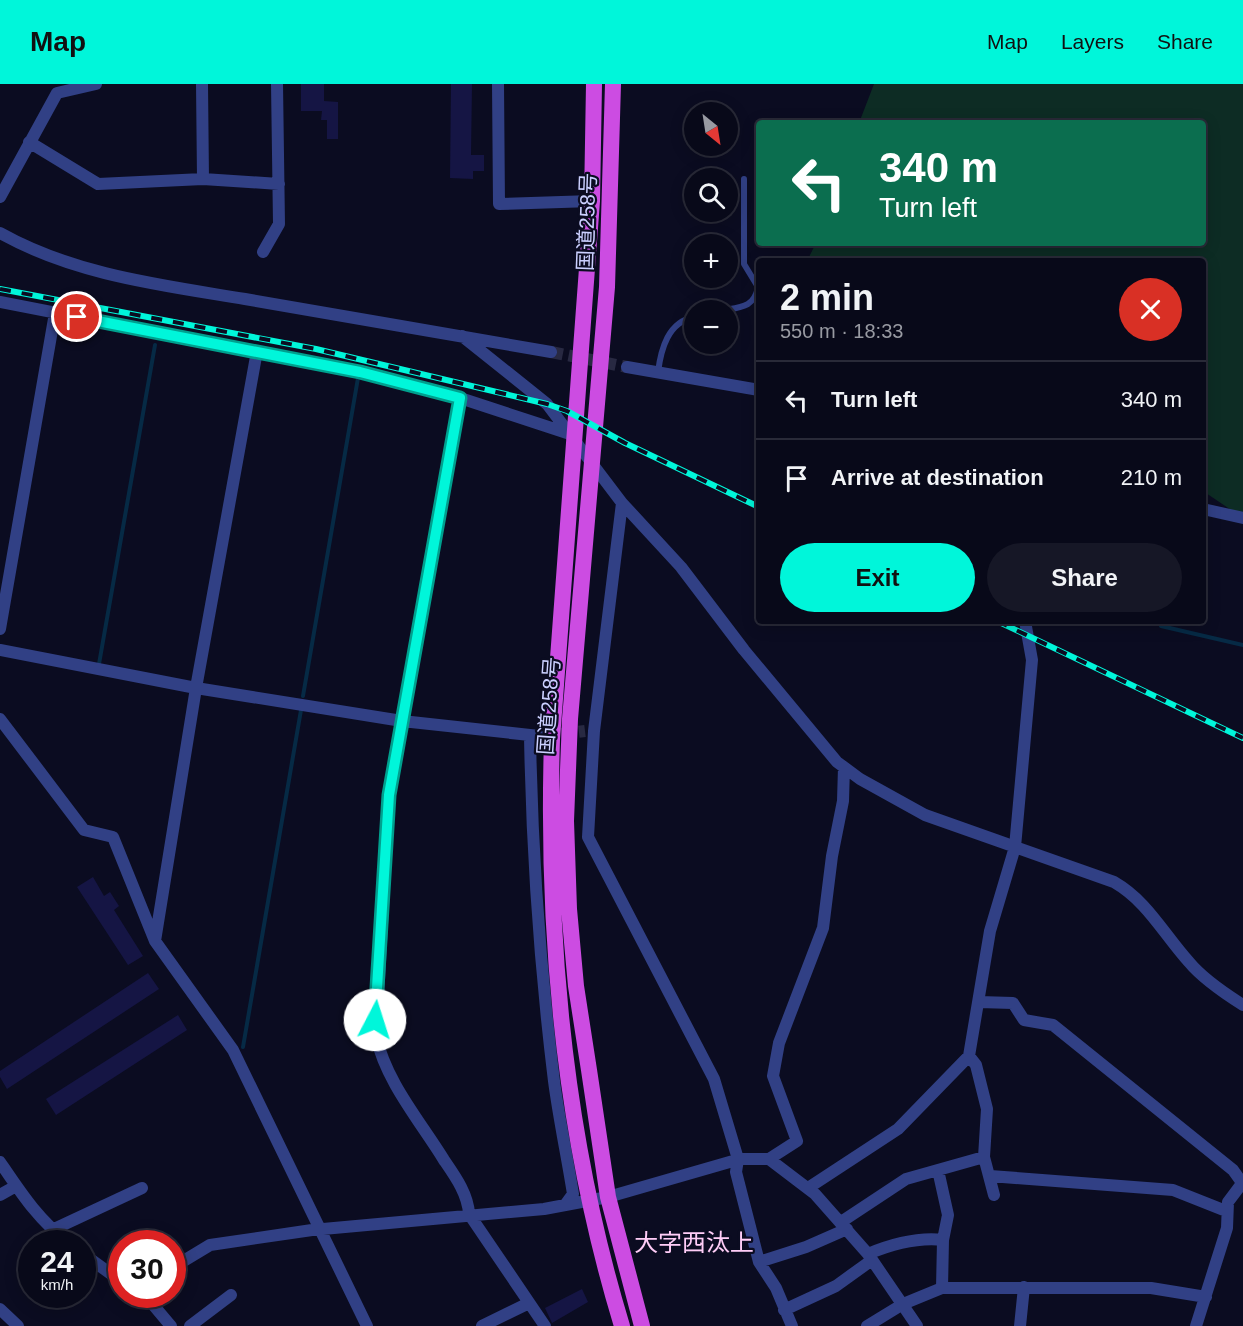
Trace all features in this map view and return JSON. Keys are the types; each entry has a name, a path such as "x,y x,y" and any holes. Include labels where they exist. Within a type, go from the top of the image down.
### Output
{"highway":[{"name":"国道258号","path":"594,84 592,201 552,739 551,914 565,1053 588,1200 622,1326"},
{"name":"国道258号","path":"613,84 607,287 570,719 566,820 569,909 576,986 608,1197 642,1326"}],"street":[{"path":"0,197 57,93 96,84"},
{"path":"202,84 203,178"},
{"path":"263,252 279,224 277,84"},
{"path":"498,84 499,204 592,201"},
{"path":"29,142 98,184 203,178 279,183"},
{"path":"0,233 26,247 74,266 154,284 551,352"},
{"path":"0,302 360,372 460,398 570,434"},
{"path":"0,629 55,313"},
{"path":"462,336 547,404 622,503 681,567 744,650 844,767 860,779 926,814 1114,882 1132,893 1189,963 1212,984 1243,1005"},
{"path":"155,941 196,688 257,351"},
{"path":"627,367 756,389"},
{"path":"460,398 389,795 376,1036 386,1068 456,1179 468,1204 469,1214 545,1326"},
{"path":"622,503 590,731 588,837 714,1078 738,1159 736,1172 759,1262 776,1288 792,1326"},
{"path":"1206,510 1243,518"},
{"path":"808,1188 898,1129 969,1056 990,931 1015,847 1032,660 1026,624"},
{"path":"0,650 196,688 402,721 535,736 532,824 539,930 554,1082 573,1194 565,1205"},
{"path":"2,726 84,830 112,837 155,941 233,1050 367,1326"},
{"path":"186,1260 210,1245 320,1230 565,1205 608,1197 738,1159 769,1159 797,1141 773,1076 779,1043 823,928 832,856 843,801 844,767"},
{"path":"979,1002 1013,1003 1024,1020 1053,1024 1233,1170 1243,1183 1232,1194 1226,1211 1227,1228 1196,1326"},
{"path":"969,1056 975,1065 987,1109 984,1157 994,1195"},
{"path":"759,1262 806,1247 844,1226 906,1179 984,1157"},
{"path":"769,1159 808,1188 831,1209 870,1257 917,1326"},
{"path":"0,1162 28,1205 52,1230 142,1188"},
{"path":"938,1170 948,1215 943,1240 942,1288"},
{"path":"990,1176 1173,1190 1226,1211"},
{"path":"0,1195 16,1186"},
{"path":"784,1310 836,1286 870,1257 890,1245 928,1238 943,1240"},
{"path":"1020,1326 1024,1287"},
{"path":"867,1326 903,1304 942,1288 1151,1288 1206,1297"},
{"path":"190,1326 231,1295"},
{"path":"482,1326 529,1303"},
{"path":"156,1308 171,1326"},
{"path":"0,1309 18,1326"}],"lane":[{"path":"744,179 744,264 756,284"},
{"path":"738,307 750,305 756,298"},
{"path":"658,373 665,338 684,321"}],"green space":[{"path":"874,84 1243,84 1243,518 1206,493 1206,258 808,258 814,246 1206,246 1206,120 860,120"}],"building":[{"path":"301,84 324,84 324,101 338,102 338,139 327,139 327,120 321,120 322,111 301,111"},
{"path":"451,84 472,84 471,155 484,155 484,171 473,171 473,179 450,178"},
{"path":"93,877 104,896 110,892 119,906 114,910 143,956 128,965 77,887"},
{"path":"148,973 159,989 7,1089 0,1077 0,1071"},
{"path":"178,1015 187,1030 56,1115 46,1099"},
{"path":"582,1289 588,1302 552,1323 545,1308"}],"waterway":[{"path":"99,664 155,345"},
{"path":"303,696 358,378"},
{"path":"1161,626 1243,645"},
{"path":"243,1047 301,710"}],"tunnel":[{"path":"551,352 627,367"},
{"path":"561,734 585,731"}],"railway":[{"path":"0,289 316,349 547,404 567,411 625,443 756,506"},
{"path":"1003,624 1243,738"}],"district":[{"name":"大字西汰上","path":"694,1243"}],"route":[{"path":"77,317 360,372 460,398 389,795 383,924 375,1020"}]}
